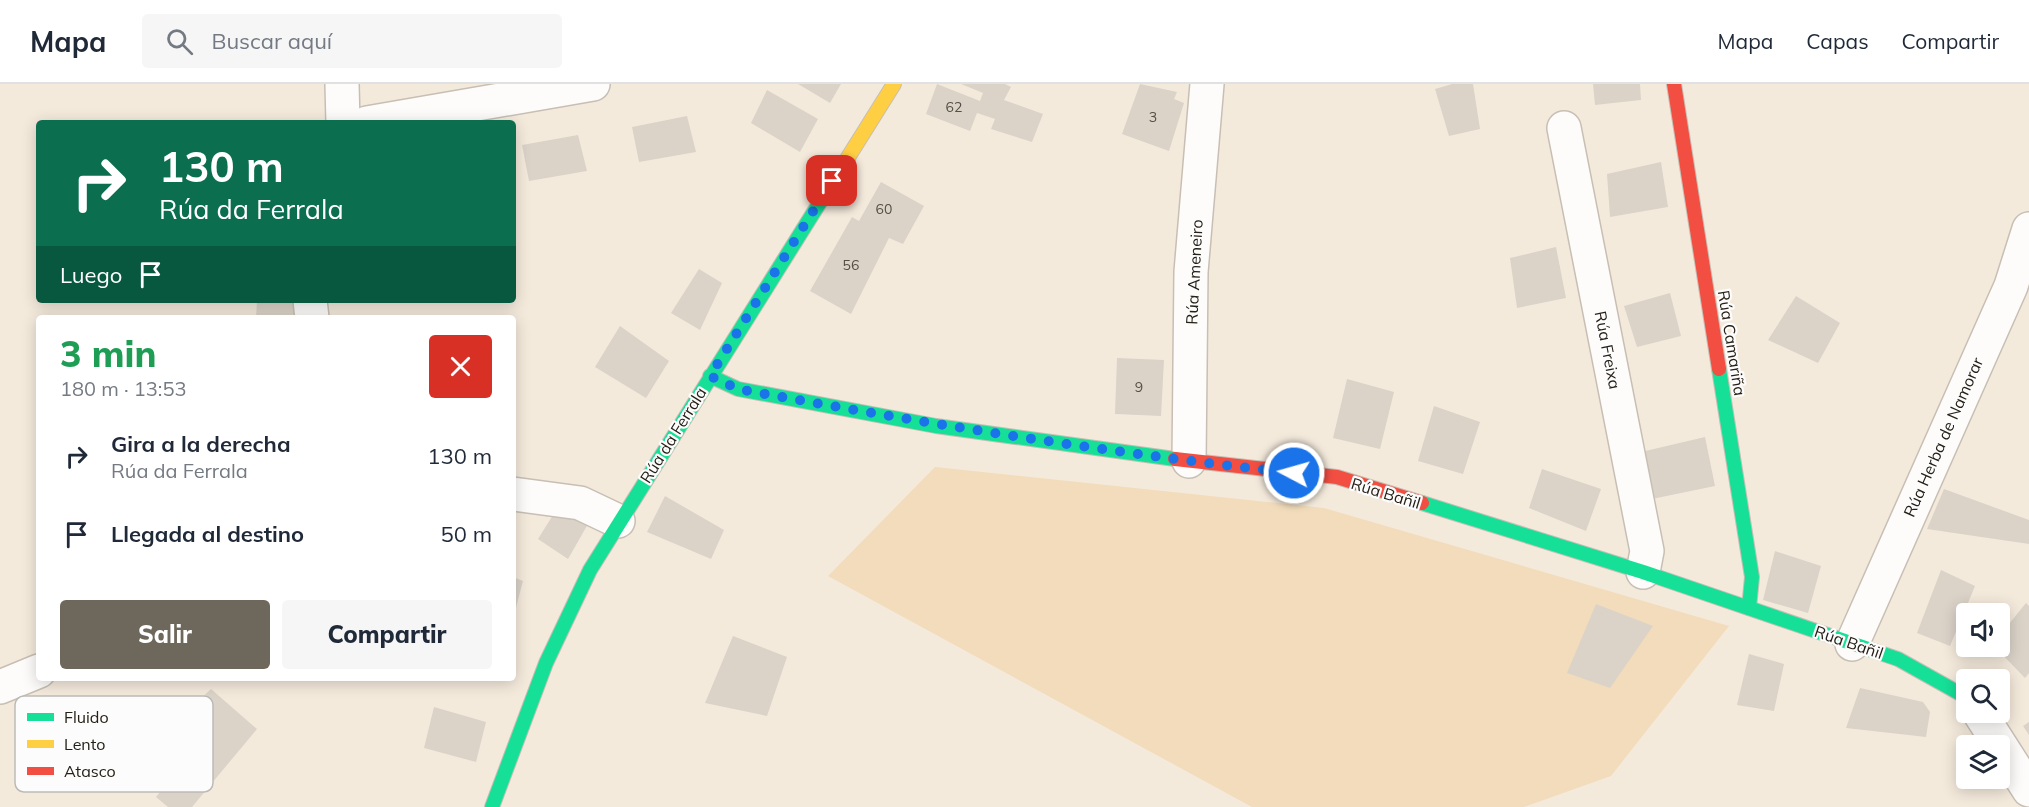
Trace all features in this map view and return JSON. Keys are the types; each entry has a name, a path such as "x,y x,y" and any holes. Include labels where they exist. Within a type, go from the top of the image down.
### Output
{"street":[{"path":"342,84 343,120"},
{"path":"384,120 592,84"},
{"name":"Rúa da Ferrala","path":"492,807 546,663 590,570 618,521 894,84"},
{"name":"Rúa Ameneiro","path":"1189,461 1191,272 1207,84"},
{"name":"Rúa Camariña","path":"1674,84 1752,578 1749,608"},
{"name":"Rúa Freixa","path":"1564,128 1647,551 1643,572"},
{"name":"Rúa Herba de Namorar","path":"1852,644 2011,286 2029,228"},
{"name":"Rúa Bañil","path":"710,376 738,389 936,426 1189,461 1337,477 1643,572 1898,659 1956,691"},
{"path":"516,494 580,503 618,521"},
{"path":"0,687 36,672"},
{"path":"1986,723 2029,790"}],"shaded area":[{"path":"935,467 1324,508 1729,626 1611,776 1524,807 1252,807 828,576"}],"building":[{"path":"798,84 841,84 830,103"},
{"path":"937,84 980,101 983,93 961,84 1005,84 1011,87 1004,100 1043,114 1032,142 991,129 995,119 977,113 970,131 926,114"},
{"path":"1140,84 1177,92 1174,99 1184,103 1169,151 1122,134"},
{"path":"1452,84 1473,84 1480,129 1449,136 1435,89"},
{"path":"1593,84 1640,84 1641,100 1595,105"},
{"path":"767,90 818,119 800,152 751,123"},
{"path":"687,116 696,152 639,162 632,127"},
{"path":"578,135 587,171 529,181 522,145"},
{"path":"1661,162 1668,207 1610,217 1607,174"},
{"path":"881,182 924,206 903,244 889,238 851,314 810,291 852,217 859,221"},
{"path":"1556,247 1566,298 1517,308 1510,258"},
{"path":"699,269 722,283 700,330 671,313"},
{"path":"1670,293 1681,336 1637,347 1624,306"},
{"path":"1796,296 1840,323 1818,363 1768,340"},
{"path":"257,303 299,303 298,315 256,315"},
{"path":"620,326 669,361 646,398 595,367"},
{"path":"1117,358 1164,360 1161,416 1115,414"},
{"path":"1347,379 1394,392 1380,449 1333,438"},
{"path":"1434,406 1480,422 1463,474 1418,461"},
{"path":"1705,437 1715,486 1652,499 1641,452"},
{"path":"1542,469 1601,489 1586,531 1529,508"},
{"path":"1944,489 2029,520 2029,544 1927,529"},
{"path":"665,496 724,530 711,559 647,532"},
{"path":"558,507 588,524 568,559 538,539"},
{"path":"1775,551 1821,566 1808,613 1763,600"},
{"path":"1941,570 1975,586 1968,603 1956,603 1956,632 1950,646 1917,633"},
{"path":"516,578 523,581 516,607"},
{"path":"2026,603 2029,606 2029,673 2025,678 2005,657 2010,657 2010,623"},
{"path":"1596,604 1653,626 1610,688 1567,673"},
{"path":"733,636 787,657 767,716 705,703"},
{"path":"1749,654 1784,664 1774,711 1737,705"},
{"path":"1860,688 1923,702 1930,712 1926,737 1846,728"},
{"path":"211,689 257,729 213,782 213,696 204,696"},
{"path":"434,707 486,722 476,762 424,748"},
{"path":"2029,722 2029,735 2023,726"},
{"path":"160,792 204,792 192,807 168,807 156,797"}],"traffic: fast":[{"path":"492,807 546,663 590,570 832,183"},
{"path":"1719,369 1752,577 1749,608"},
{"path":"710,376 738,389 936,426 1175,459"},
{"path":"1422,503 1643,572 1898,659 1956,691"}],"traffic: slow":[{"path":"832,183 894,84"}],"traffic: jam":[{"path":"1674,84 1719,369"},
{"path":"1175,459 1337,477 1422,503"}],"route":[{"path":"832,181 710,376 738,389 936,426 1294,473"}]}
